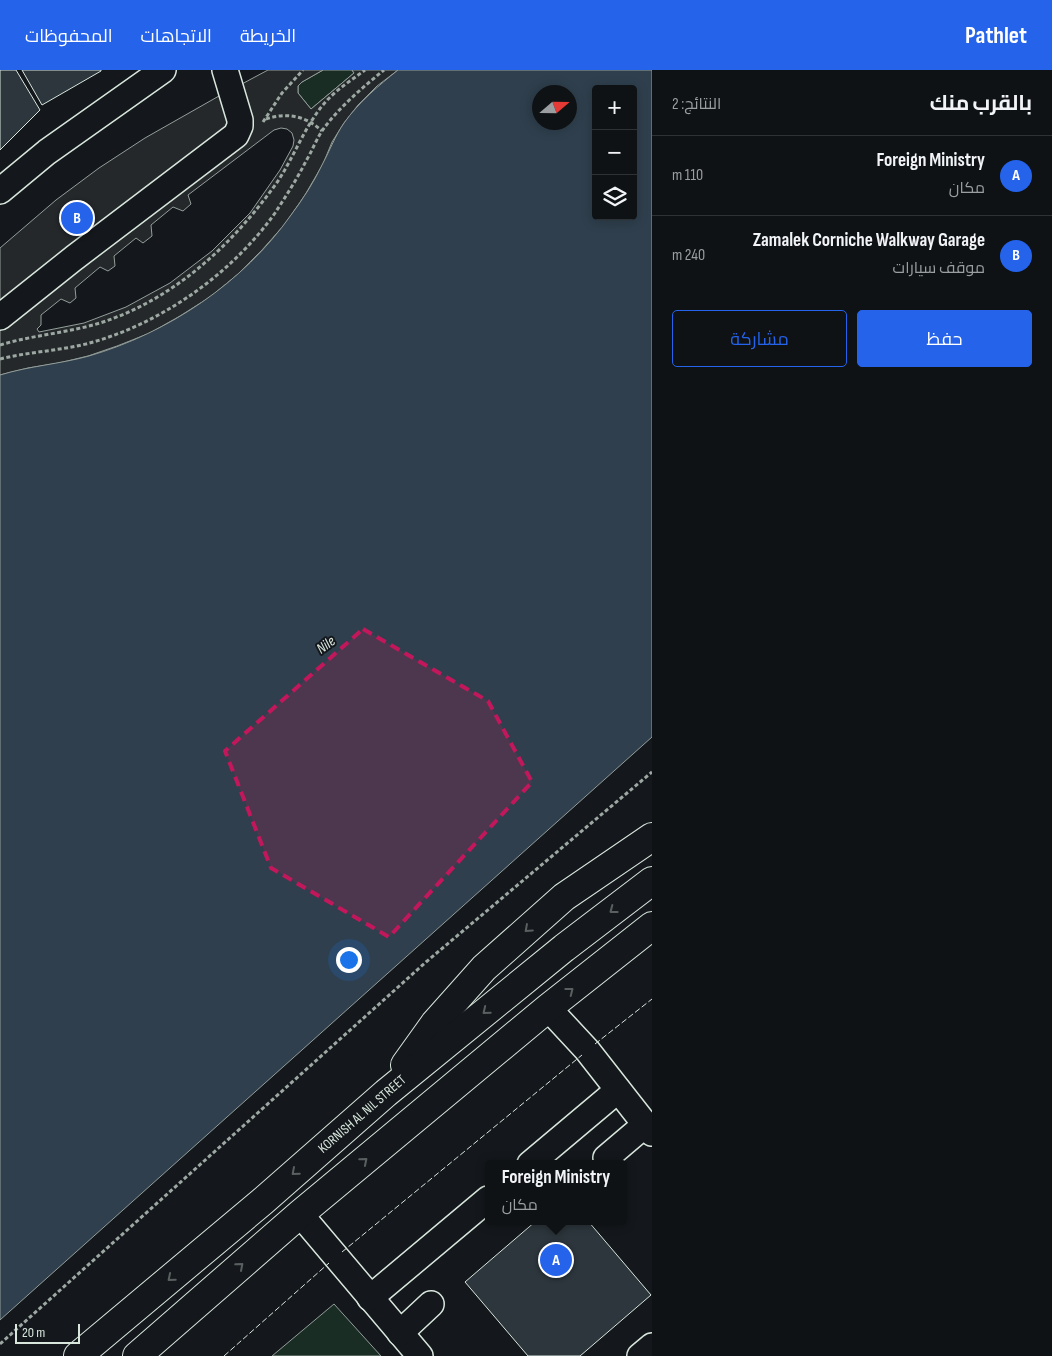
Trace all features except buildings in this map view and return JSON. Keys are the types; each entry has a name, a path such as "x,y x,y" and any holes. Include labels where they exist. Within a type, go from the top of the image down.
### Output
{"highway":[{"path":"386,1093 435,1023 484,968 564,897 652,836"},
{"name":"KORNISH AL NIL STREET","path":"78,1356 262,1201 386,1093 564,948 652,881"},
{"path":"137,1356 300,1214 548,1008 652,926"}],"street":[{"path":"0,191 47,152 163,70"},
{"path":"0,317 82,252 236,136 240,120 226,70"},
{"path":"548,1008 587,1050 649,1128 606,1158"},
{"path":"535,1160 618,1090"},
{"path":"370,1298 485,1202"},
{"path":"300,1214 420,1356"},
{"path":"400,1333 431,1304"},
{"path":"640,1356 652,1346"}],"path":[{"path":"0,345 101,323 127,313 176,286 205,264 255,212 286,169 320,108 365,70"},
{"path":"0,359 86,344 118,333 148,320 204,285 229,264 273,215 292,188 322,131 345,105 384,70"},
{"path":"265,119 288,115 311,122 322,131"},
{"path":"0,1344 426,962 652,772"}],"highlighted area":[{"path":"363,629 488,701 532,782 389,937 271,868 225,751"}],"green space":[{"path":"323,70 352,70 354,73 311,109 298,93 298,86"},
{"path":"334,1304 381,1356 272,1356"}],"shaded area":[{"path":"268,70 323,70 298,86 298,93 311,109 354,73 352,70 398,70 377,86 358,105 344,123 332,142 323,164 305,195 285,224 237,275 210,297 150,333 117,346 88,356 0,375 0,323 245,135 240,85","holes":["287,129 292,133 293,146 280,170 250,213 212,251 170,283 126,307 84,323 39,332 37,329 41,325 41,315 61,299 70,303 76,298 75,288 100,267 108,271 115,266 114,256 136,238 143,243 152,236 151,225 173,207 183,211 191,204 188,195 274,130"]},
{"path":"226,92 235,120 0,309 0,248 56,200 99,168 145,138"}],"water":[{"name":"Nile","path":"398,70 652,70 652,737 0,1320 0,375 78,359 118,346 147,334 175,319 227,283 272,240 308,190 344,123 362,101"}],"fence":[{"path":"595,1044 652,999"},
{"path":"342,1252 582,1055"},
{"path":"224,1356 329,1263"}],"place":[{"name":"Zamalek Corniche Walkway Garage","path":"77,218"},
{"name":"Foreign Ministry","path":"556,1260"}]}
